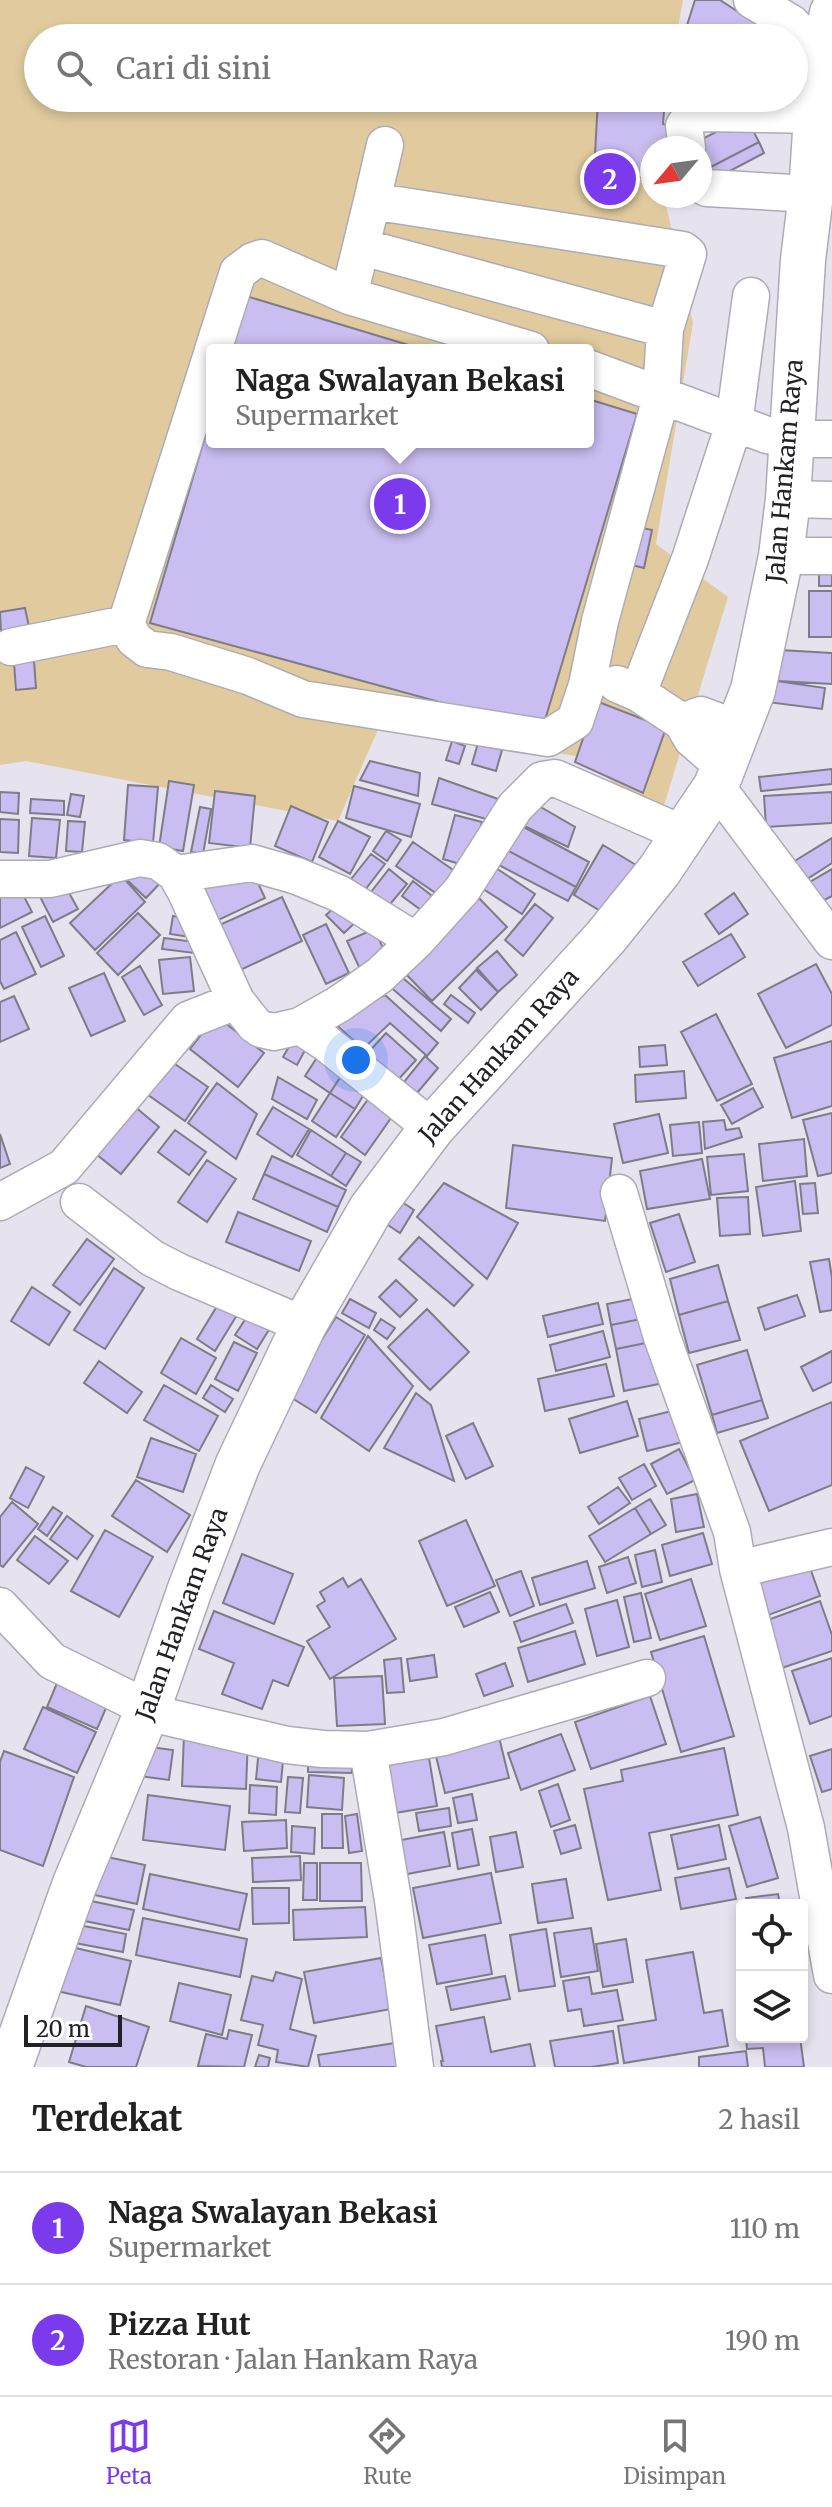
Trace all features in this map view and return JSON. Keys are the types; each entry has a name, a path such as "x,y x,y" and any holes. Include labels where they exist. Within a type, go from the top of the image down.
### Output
{"main road":[{"name":"Jalan Hankam Raya","path":"10,2067 74,1886 148,1709 184,1604 238,1464 304,1325 371,1209 432,1128 605,938 659,871 726,760 753,690 781,556 788,499 811,439 803,260 822,87 818,16"}],"street":[{"path":"752,0 818,16"},
{"path":"685,136 684,126 691,116 709,112"},
{"path":"349,296 385,145"},
{"path":"712,188 811,194"},
{"path":"206,374 126,624 134,639 147,649 171,652 248,676 303,699 548,738 575,721 661,397 665,329 688,254 683,250 372,201"},
{"path":"362,247 665,329"},
{"path":"216,344 238,272 262,258 349,296 511,344"},
{"path":"638,693 690,559 734,424 751,296"},
{"path":"594,370 767,435 811,439"},
{"path":"788,499 832,500"},
{"path":"781,556 832,556"},
{"path":"11,647 126,624"},
{"path":"589,674 638,693 682,722 692,739 726,760 832,941"},
{"path":"311,1033 339,1004 380,975 416,941 462,890 515,807 542,780 555,778 683,834"},
{"path":"0,879 50,879 140,858 158,861 176,874 236,1001 250,1020 261,1029 274,1032 311,1033 432,1128"},
{"path":"176,874 252,863 297,876 340,894 416,941"},
{"path":"0,1202 64,1167 188,1020 236,1001"},
{"path":"619,1193 662,1337 732,1532 738,1569 806,1828 832,1975"},
{"path":"79,1202 152,1258 304,1325"},
{"path":"738,1569 830,1554"},
{"path":"0,1606 52,1661 148,1709 163,1716 287,1745 368,1750 444,1737 647,1678"},
{"path":"368,1750 393,1900 415,2067"}],"shaded area":[{"path":"0,0 683,0 679,24 24,24 24,112 661,112 655,136 640,136 640,208 667,208 693,323 656,544 728,597 661,815 576,756 380,725 338,821 26,761 0,765"}],"building":[{"path":"695,0 720,0 755,23 755,24 687,24"},
{"path":"597,112 664,112 663,124 675,125 675,136 640,136 640,177 594,174"},
{"path":"746,117 759,142 712,166 712,136 708,136"},
{"path":"759,142 764,153 712,180 712,166"},
{"path":"246,296 405,344 232,344"},
{"path":"594,401 637,414 542,730 150,623 206,433 206,448 594,448"},
{"path":"633,526 652,530 644,568 624,563"},
{"path":"819,564 832,564 832,586 819,586"},
{"path":"809,591 832,591 832,637 809,637"},
{"path":"25,608 29,627 1,631 0,612"},
{"path":"780,650 832,653 832,684 778,681"},
{"path":"34,661 36,688 16,690 14,663"},
{"path":"770,680 825,688 822,709 767,702"},
{"path":"596,701 666,728 643,793 575,762"},
{"path":"452,741 465,746 459,764 446,760"},
{"path":"478,743 502,750 496,771 472,764"},
{"path":"370,761 420,773 418,796 360,780"},
{"path":"832,769 832,784 761,791 759,777"},
{"path":"439,778 498,799 497,822 432,804"},
{"path":"169,781 194,785 183,851 159,847"},
{"path":"128,785 158,787 153,843 124,840"},
{"path":"354,786 420,804 411,837 346,818"},
{"path":"215,791 255,796 250,848 209,843"},
{"path":"0,792 19,793 18,814 0,812"},
{"path":"832,792 832,823 766,827 764,796"},
{"path":"71,794 84,796 80,817 67,815"},
{"path":"31,799 64,801 64,815 30,813"},
{"path":"532,802 575,827 568,847 518,823"},
{"path":"291,806 328,822 312,862 275,846"},
{"path":"200,807 211,809 203,854 191,852"},
{"path":"455,815 482,822 470,867 443,859"},
{"path":"32,818 60,820 56,858 29,856"},
{"path":"0,819 19,820 18,853 0,852"},
{"path":"68,821 85,822 82,852 66,851"},
{"path":"338,821 370,837 350,874 319,857"},
{"path":"516,823 589,862 576,887 503,848"},
{"path":"386,831 401,840 387,861 373,851"},
{"path":"832,838 832,863 804,881 793,862"},
{"path":"413,842 459,874 443,898 396,866"},
{"path":"603,845 636,865 607,915 574,895"},
{"path":"503,848 576,887 568,901 495,863"},
{"path":"371,854 385,864 358,899 344,888"},
{"path":"250,866 265,898 212,923 197,891"},
{"path":"493,866 535,894 522,914 480,887"},
{"path":"152,868 164,879 146,898 126,879"},
{"path":"389,869 407,884 381,915 364,901"},
{"path":"832,869 832,896 819,903 808,883"},
{"path":"121,875 145,902 95,950 70,923"},
{"path":"62,880 78,909 53,922 38,893"},
{"path":"413,881 436,899 425,913 402,896"},
{"path":"17,883 32,912 0,928 0,891"},
{"path":"734,893 748,914 719,934 705,914"},
{"path":"475,894 507,927 432,1001 400,968"},
{"path":"282,897 302,941 236,972 215,927"},
{"path":"343,900 360,918 344,933 326,915"},
{"path":"535,904 553,918 523,956 505,940"},
{"path":"138,913 160,935 118,975 97,953"},
{"path":"45,916 64,956 41,967 22,927"},
{"path":"173,916 199,920 197,938 170,934"},
{"path":"326,924 349,973 326,984 303,935"},
{"path":"374,929 387,956 360,969 347,941"},
{"path":"16,932 36,974 4,989 0,981 0,940"},
{"path":"731,934 745,957 698,986 683,962"},
{"path":"164,938 203,943 202,954 162,949"},
{"path":"497,951 517,975 498,992 477,968"},
{"path":"190,957 194,991 163,994 159,960"},
{"path":"816,964 832,994 832,1025 786,1048 758,994"},
{"path":"140,966 162,1005 144,1015 122,977"},
{"path":"476,970 498,992 481,1010 459,988"},
{"path":"104,973 125,1021 91,1036 69,988"},
{"path":"397,973 451,1019 441,1031 387,984"},
{"path":"385,995 438,1043 427,1056 390,1023 363,1049 332,1021"},
{"path":"451,995 475,1013 468,1023 444,1004"},
{"path":"14,996 29,1029 0,1042 0,1002"},
{"path":"716,1014 752,1084 717,1101 681,1032"},
{"path":"216,1016 264,1053 238,1087 190,1049"},
{"path":"386,1033 416,1060 396,1082 366,1055"},
{"path":"295,1036 309,1043 297,1065 283,1057"},
{"path":"832,1041 832,1106 792,1118 774,1058"},
{"path":"665,1045 667,1065 640,1067 639,1047"},
{"path":"320,1053 345,1070 330,1093 305,1076"},
{"path":"162,1055 208,1087 185,1121 137,1087"},
{"path":"425,1056 438,1068 412,1099 399,1088"},
{"path":"345,1070 369,1086 355,1109 330,1093"},
{"path":"684,1071 686,1098 636,1102 635,1075"},
{"path":"278,1077 317,1100 307,1119 272,1099"},
{"path":"217,1083 257,1114 236,1159 188,1123"},
{"path":"753,1088 763,1107 732,1124 721,1105"},
{"path":"374,1091 398,1108 365,1155 341,1137"},
{"path":"330,1093 355,1109 336,1137 312,1121"},
{"path":"134,1106 159,1127 121,1174 96,1154"},
{"path":"273,1107 309,1129 292,1157 257,1134"},
{"path":"832,1113 832,1173 818,1176 803,1120"},
{"path":"659,1114 668,1153 623,1163 614,1124"},
{"path":"724,1120 726,1130 739,1128 742,1137 705,1149 703,1122"},
{"path":"699,1122 702,1153 673,1156 670,1125"},
{"path":"175,1130 206,1152 189,1175 158,1152"},
{"path":"311,1130 346,1153 331,1176 297,1155"},
{"path":"0,1134 10,1164 0,1168"},
{"path":"804,1139 807,1176 763,1181 759,1144"},
{"path":"513,1145 612,1158 605,1221 506,1208"},
{"path":"346,1153 361,1162 346,1186 331,1176"},
{"path":"744,1154 748,1191 711,1195 707,1157"},
{"path":"272,1156 346,1190 338,1207 264,1174"},
{"path":"702,1159 710,1199 647,1209 640,1171"},
{"path":"207,1160 236,1179 207,1222 178,1202"},
{"path":"264,1174 338,1207 327,1232 253,1199"},
{"path":"795,1181 801,1231 763,1236 756,1187"},
{"path":"444,1183 518,1223 487,1279 417,1217"},
{"path":"815,1183 818,1213 803,1214 800,1184"},
{"path":"390,1194 414,1210 400,1233 376,1217"},
{"path":"748,1197 750,1234 720,1236 717,1198"},
{"path":"238,1212 311,1241 299,1271 226,1242"},
{"path":"679,1214 695,1262 666,1272 650,1223"},
{"path":"419,1237 473,1285 454,1306 399,1259"},
{"path":"87,1239 114,1259 80,1305 53,1285"},
{"path":"829,1259 832,1310 820,1312 810,1262"},
{"path":"718,1265 728,1301 679,1315 670,1279"},
{"path":"114,1268 144,1288 105,1349 74,1330"},
{"path":"396,1280 417,1300 400,1317 379,1297"},
{"path":"32,1287 70,1312 49,1345 11,1321"},
{"path":"797,1295 805,1316 765,1330 758,1308"},
{"path":"648,1296 651,1317 611,1325 607,1304"},
{"path":"222,1298 240,1310 215,1351 197,1339"},
{"path":"350,1299 376,1313 369,1328 342,1313"},
{"path":"728,1301 740,1340 689,1353 679,1315"},
{"path":"598,1303 603,1324 548,1337 543,1316"},
{"path":"254,1306 275,1320 257,1349 235,1335"},
{"path":"427,1309 469,1352 430,1390 388,1347"},
{"path":"336,1317 365,1335 316,1413 287,1395"},
{"path":"651,1317 656,1341 616,1349 611,1325"},
{"path":"381,1319 395,1328 387,1339 374,1330"},
{"path":"603,1331 610,1357 556,1371 550,1345"},
{"path":"368,1336 413,1386 369,1451 321,1418"},
{"path":"181,1338 216,1358 196,1394 161,1373"},
{"path":"656,1341 664,1383 624,1391 616,1349"},
{"path":"234,1342 257,1353 238,1391 215,1379"},
{"path":"747,1350 762,1400 712,1415 697,1365"},
{"path":"832,1351 832,1382 813,1391 801,1367"},
{"path":"99,1361 142,1392 127,1413 84,1383"},
{"path":"606,1364 614,1396 545,1411 538,1379"},
{"path":"164,1385 218,1416 199,1451 144,1420"},
{"path":"211,1385 233,1399 225,1412 203,1398"},
{"path":"416,1393 431,1405 454,1481 384,1448"},
{"path":"762,1400 768,1418 717,1433 712,1415"},
{"path":"627,1401 638,1436 580,1453 569,1419"},
{"path":"832,1402 832,1485 769,1511 740,1441"},
{"path":"680,1409 687,1441 647,1451 639,1419"},
{"path":"473,1423 493,1466 466,1479 446,1436"},
{"path":"151,1438 196,1454 183,1492 137,1477"},
{"path":"679,1449 695,1480 667,1494 651,1464"},
{"path":"644,1464 656,1486 632,1500 619,1478"},
{"path":"26,1467 44,1477 28,1508 10,1498"},
{"path":"136,1480 190,1515 167,1552 112,1516"},
{"path":"618,1487 630,1503 599,1524 588,1507"},
{"path":"697,1494 704,1527 676,1532 671,1499"},
{"path":"650,1499 666,1525 651,1534 635,1508"},
{"path":"12,1502 38,1524 3,1567 0,1565 0,1517"},
{"path":"53,1507 62,1513 47,1536 38,1529"},
{"path":"635,1508 651,1534 605,1562 589,1536"},
{"path":"67,1516 93,1536 77,1559 50,1539"},
{"path":"466,1520 495,1586 447,1606 419,1541"},
{"path":"105,1530 153,1557 119,1617 71,1591"},
{"path":"703,1533 712,1564 670,1576 662,1545"},
{"path":"35,1536 68,1561 49,1584 17,1560"},
{"path":"655,1550 662,1582 642,1587 635,1555"},
{"path":"242,1554 293,1574 274,1624 223,1603"},
{"path":"628,1557 636,1583 607,1593 599,1567"},
{"path":"587,1561 595,1588 540,1605 532,1578"},
{"path":"808,1562 820,1596 760,1618 748,1584"},
{"path":"521,1571 534,1606 510,1616 496,1580"},
{"path":"343,1578 348,1587 361,1579 396,1639 330,1679 307,1641 330,1627 317,1606 325,1601 320,1592"},
{"path":"691,1579 706,1626 660,1640 645,1594"},
{"path":"490,1592 499,1612 464,1627 455,1607"},
{"path":"641,1593 651,1638 634,1642 624,1597"},
{"path":"617,1600 629,1647 597,1656 585,1609"},
{"path":"820,1601 832,1635 832,1651 779,1669 762,1622"},
{"path":"566,1604 573,1623 521,1642 514,1622"},
{"path":"214,1611 304,1647 288,1686 273,1680 262,1709 222,1694 234,1663 199,1649"},
{"path":"575,1631 585,1664 528,1682 518,1648"},
{"path":"704,1636 734,1736 681,1752 651,1652"},
{"path":"434,1655 437,1677 410,1681 407,1659"},
{"path":"401,1658 404,1692 387,1693 384,1660"},
{"path":"832,1658 832,1716 810,1724 792,1671"},
{"path":"505,1663 513,1686 484,1696 476,1674"},
{"path":"62,1671 112,1694 97,1729 47,1707"},
{"path":"382,1676 385,1724 337,1726 334,1678"},
{"path":"650,1696 666,1744 591,1769 575,1722"},
{"path":"43,1707 96,1732 77,1773 24,1749"},
{"path":"498,1733 509,1778 445,1793 434,1748"},
{"path":"184,1734 248,1738 246,1789 182,1786"},
{"path":"561,1734 575,1770 521,1790 508,1753"},
{"path":"143,1746 173,1750 169,1780 139,1776"},
{"path":"427,1746 437,1806 383,1815 373,1754"},
{"path":"259,1748 284,1751 281,1782 256,1779"},
{"path":"724,1748 738,1815 649,1833 661,1890 608,1900 584,1789 623,1781 621,1770"},
{"path":"832,1749 832,1789 822,1792 810,1756"},
{"path":"308,1750 351,1750 352,1773 308,1772"},
{"path":"4,1751 74,1777 43,1866 0,1850 0,1762"},
{"path":"309,1775 344,1778 342,1810 307,1807"},
{"path":"288,1777 303,1778 300,1813 285,1812"},
{"path":"558,1784 570,1820 551,1827 539,1791"},
{"path":"250,1785 277,1787 276,1815 249,1813"},
{"path":"472,1794 477,1820 458,1823 453,1798"},
{"path":"148,1795 230,1806 225,1850 143,1840"},
{"path":"449,1808 451,1826 419,1831 416,1813"},
{"path":"322,1814 342,1814 343,1848 322,1848"},
{"path":"357,1814 362,1851 349,1853 345,1816"},
{"path":"760,1817 778,1878 747,1887 729,1826"},
{"path":"286,1820 287,1848 244,1851 242,1822"},
{"path":"575,1825 581,1848 561,1854 554,1831"},
{"path":"719,1825 726,1859 678,1869 671,1835"},
{"path":"292,1826 315,1828 314,1854 291,1852"},
{"path":"472,1829 479,1865 458,1869 452,1833"},
{"path":"444,1832 450,1866 402,1875 396,1841"},
{"path":"516,1832 523,1867 496,1872 490,1837"},
{"path":"93,1854 145,1865 137,1904 85,1893"},
{"path":"300,1856 301,1880 253,1882 252,1858"},
{"path":"304,1863 317,1863 317,1900 303,1900"},
{"path":"320,1863 361,1863 362,1901 320,1901"},
{"path":"729,1868 736,1899 681,1909 675,1878"},
{"path":"491,1873 501,1923 423,1938 413,1888"},
{"path":"150,1874 247,1894 239,1930 143,1909"},
{"path":"566,1879 573,1918 538,1923 532,1884"},
{"path":"252,1888 289,1888 289,1923 253,1924"},
{"path":"778,1894 779,1899 746,1899"},
{"path":"77,1898 134,1910 129,1930 70,1918"},
{"path":"365,1907 367,1937 294,1940 293,1910"},
{"path":"143,1918 247,1939 240,1977 136,1955"},
{"path":"68,1923 126,1934 123,1952 64,1941"},
{"path":"591,1928 598,1971 561,1977 554,1933"},
{"path":"546,1929 555,1986 519,1991 510,1935"},
{"path":"485,1935 492,1974 437,1984 429,1945"},
{"path":"626,1939 633,1982 603,1987 596,1944"},
{"path":"63,1945 131,1961 120,2005 52,1990"},
{"path":"693,1952 704,2013 722,2010 728,2046 624,2063 618,2026 656,2020 646,1960"},
{"path":"381,1958 391,2009 314,2023 304,1972"},
{"path":"276,1972 302,1979 290,2029 316,2036 308,2067 276,2062 278,2050 258,2045 263,2025 241,2020 252,1976 273,1981"},
{"path":"505,1976 510,1999 451,2010 446,1987"},
{"path":"589,1977 592,1994 617,1990 623,2020 584,2026 581,2009 568,2011 563,1981"},
{"path":"179,1983 231,1995 222,2035 170,2021"},
{"path":"86,2006 149,2027 136,2067 86,2067 69,2062"},
{"path":"484,2017 491,2052 530,2044 535,2067 442,2067 436,2026"},
{"path":"229,2030 252,2035 244,2067 198,2066 206,2034 227,2039"},
{"path":"613,2031 618,2063 555,2067 550,2041"},
{"path":"395,2043 398,2067 320,2067 318,2055"},
{"path":"746,2043 801,2043 804,2067 765,2067 763,2048 747,2049"},
{"path":"746,2051 748,2067 699,2067 699,2057"},
{"path":"259,2055 270,2058 268,2067 255,2067"}],"place":[{"name":"Pizza Hut","path":"610,179"},
{"name":"Naga Swalayan Bekasi","path":"400,504"}]}
